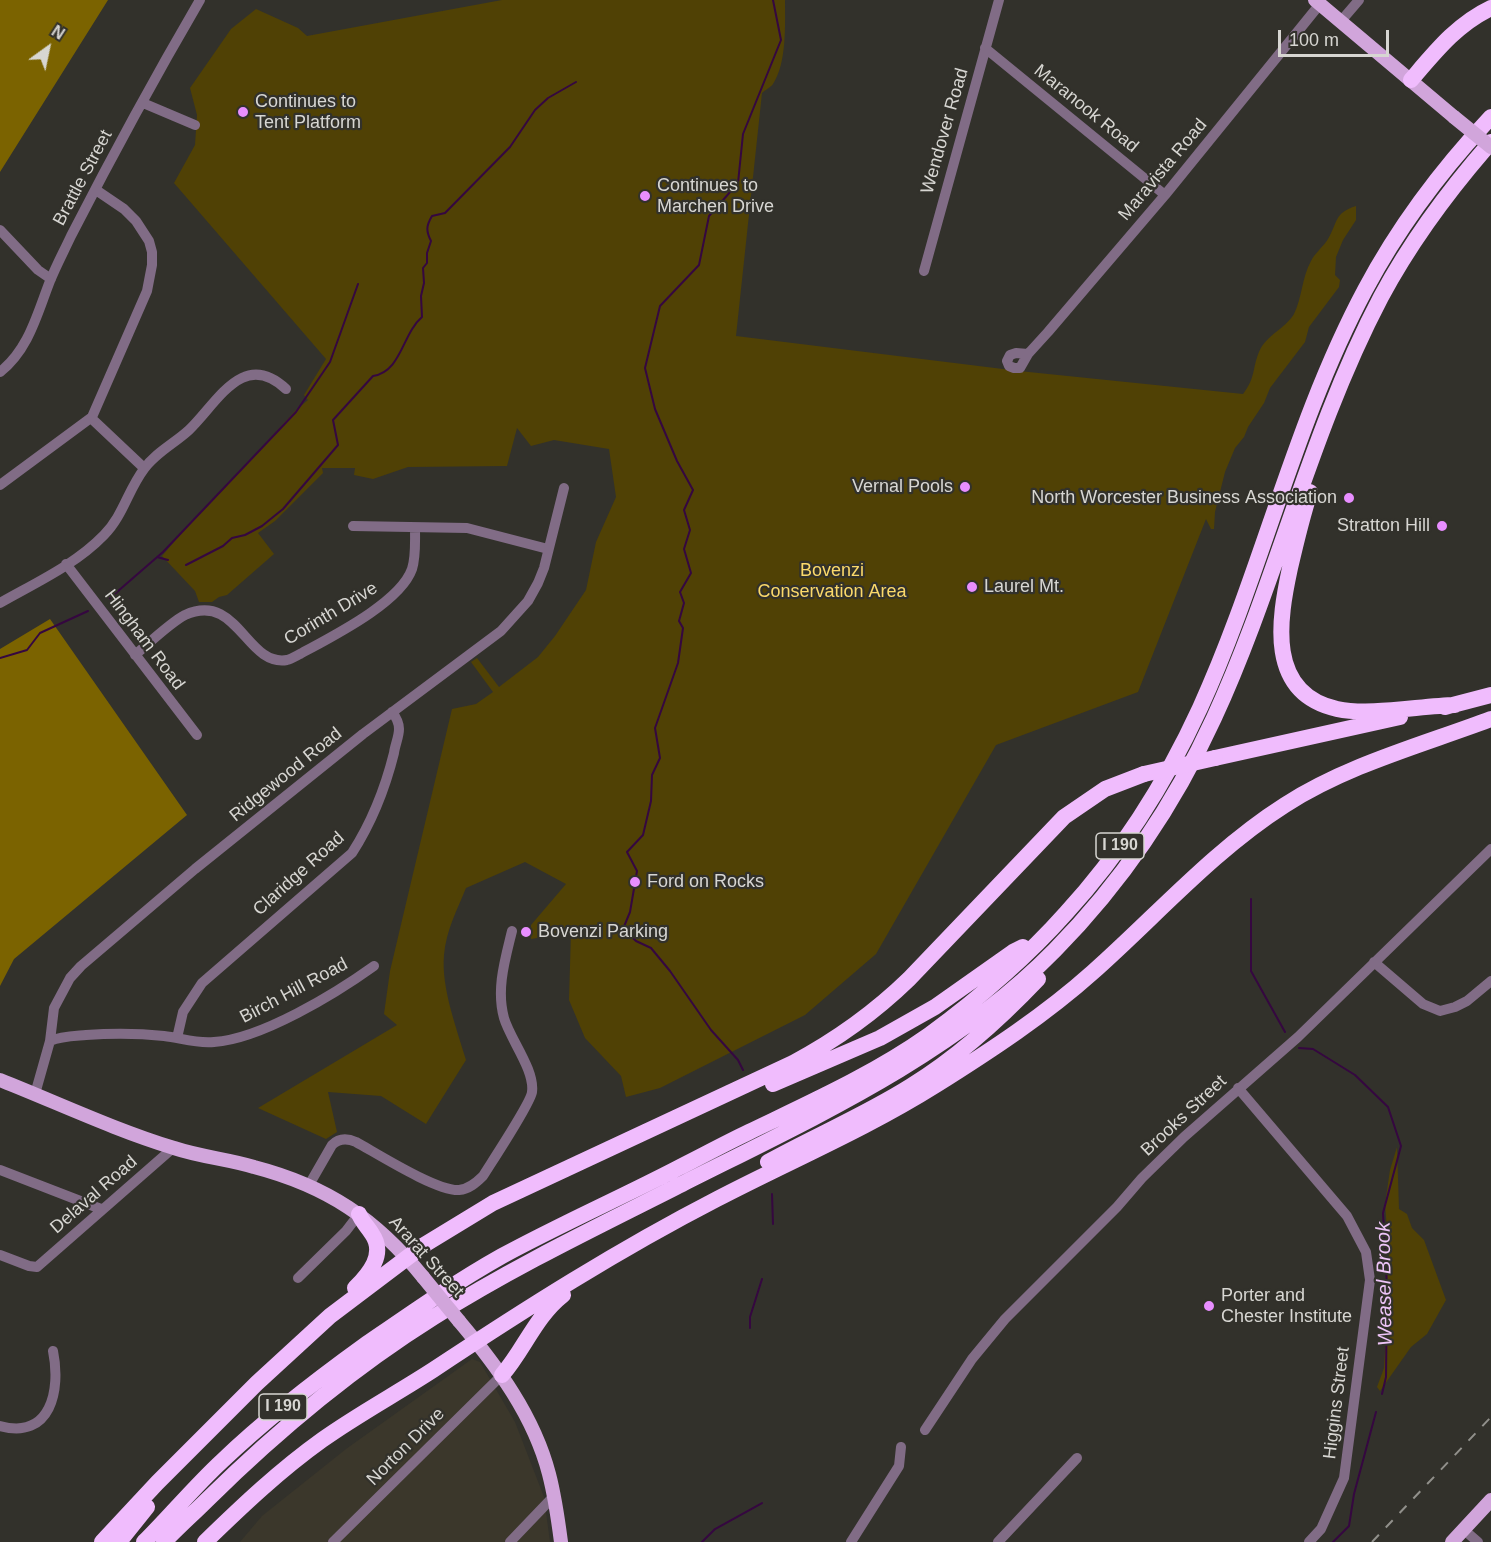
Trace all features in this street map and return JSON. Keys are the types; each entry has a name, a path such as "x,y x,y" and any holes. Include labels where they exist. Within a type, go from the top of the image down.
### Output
{"highway":[{"path":"1411,80 1454,32 1491,8"},
{"name":"I 190","path":"144,1542 217,1466 289,1401 413,1311 484,1267 550,1231 869,1071 926,1037 977,998 1068,912 1110,860 1141,815 1199,710 1225,649 1304,428 1330,364 1364,291 1423,198 1448,164 1491,117"},
{"name":"I 190","path":"164,1542 240,1466 295,1417 354,1371 408,1334 486,1286 603,1224 828,1111 888,1077 982,1014 1052,953 1080,924 1139,850 1177,789 1213,720 1258,607 1324,423 1347,367 1392,278 1440,203 1491,142"},
{"path":"1324,423 1317,467 1282,604 1280,633 1287,670 1298,686 1311,698 1335,708 1364,711 1455,705"},
{"path":"102,1542 143,1497 257,1383 356,1295 446,1230 493,1203 643,1135 668,1120 793,1063 837,1037 864,1018 909,979 1064,817 1105,789 1144,774 1491,695"},
{"path":"205,1542 265,1486 321,1441 604,1261 719,1198 848,1135 931,1089 980,1057 1091,974 1223,852 1284,806 1331,780 1491,719"},
{"path":"719,1198 753,1171 872,1109 912,1086 949,1060 993,1024 1057,960 1080,924"},
{"path":"643,1135 688,1120 880,1038 935,1007 1013,952 1043,938"},
{"path":"326,1321 368,1274 378,1252 374,1236 360,1214"},
{"path":"502,1375 554,1302 591,1276 604,1261"},
{"path":"119,1542 158,1493 257,1383"}],"main road":[{"path":"1318,2 1491,147"},
{"name":"Ararat Street","path":"0,1080 173,1148 254,1167 309,1185 332,1196 360,1214 408,1258 477,1341 502,1375 536,1440 548,1471 561,1542"},
{"path":"1452,1542 1491,1500"}],"street":[{"name":"Brattle Street","path":"0,372 17,355 26,341 51,279 96,190 200,0"},
{"name":"Wendover Road","path":"924,271 999,0"},
{"path":"1341,21 1359,0"},
{"name":"Maravista Road","path":"1028,354 1165,195 1318,2"},
{"name":"Maranook Road","path":"985,48 1165,195"},
{"path":"143,103 195,124"},
{"path":"0,485 91,418 147,291 153,252 149,241 136,221 124,209 96,190"},
{"path":"0,230 38,270 51,279"},
{"path":"0,603 66,564 96,543 110,528 127,503 144,468 189,430 217,398 240,378 263,374 276,379 286,388"},
{"path":"91,418 144,468"},
{"name":"Ridgewood Road","path":"34,1094 50,1041 54,1008 70,978 81,966 195,869 392,712 514,619 538,583 544,568 564,488"},
{"path":"353,526 467,528 548,549"},
{"name":"Corinth Drive","path":"135,655 184,615 202,610 215,612 236,625 261,654 274,659 287,660 333,635 396,594 407,581 413,567 415,528"},
{"name":"Hingham Road","path":"66,564 196,735"},
{"name":"Claridge Road","path":"177,1038 183,1012 202,983 352,853 376,810 391,762 399,730 396,717 392,712"},
{"name":"Brooks Street","path":"925,1430 972,1359 1005,1318 1184,1137 1298,1037 1491,849"},
{"path":"309,1185 332,1146 345,1139 356,1142 447,1189 465,1189 475,1184 483,1176 532,1094 531,1081 507,1025 501,998 503,972 512,931"},
{"path":"1374,962 1423,1004 1440,1011 1467,1001 1491,981"},
{"name":"Birch Hill Road","path":"50,1041 66,1036 116,1033 133,1033 198,1042 215,1042 248,1036 321,999 374,966"},
{"name":"Higgins Street","path":"1238,1088 1347,1216 1366,1252 1370,1280 1344,1478 1321,1529 1309,1542"},
{"name":"Delaval Road","path":"0,1255 37,1267 173,1148"},
{"path":"0,1170 101,1209"},
{"path":"298,1278 360,1214"},
{"path":"0,1426 27,1428 35,1424 48,1410 53,1400 56,1379 53,1351"},
{"name":"Norton Drive","path":"333,1542 502,1375"},
{"path":"851,1542 899,1466 901,1447"},
{"path":"998,1542 1077,1458"},
{"path":"510,1542 554,1496"},
{"path":"1463,1529 1478,1542"}],"shaded area":[{"path":"0,0 108,0 0,172"},
{"path":"50,619 187,815 14,959 0,986 0,649"},
{"path":"472,1359 480,1362 515,1422 544,1497 550,1542 240,1542 262,1516 346,1449"}],"green space":[{"name":"Bovenzi Conservation Area","path":"502,0 785,0 781,65 773,84 762,93 736,336 1019,371 1243,394 1250,383 1262,346 1294,314 1308,267 1328,239 1340,215 1356,206 1356,220 1343,240 1336,257 1335,275 1340,280 1339,287 1309,327 1305,342 1270,388 1264,403 1235,448 1225,472 1215,512 1214,529 1211,529 1206,519 1138,692 996,745 876,954 805,1015 660,1088 626,1097 621,1076 585,1038 569,1000 571,932 531,939 531,925 566,884 525,862 466,888 452,921 444,955 445,981 450,1008 466,1060 426,1124 381,1096 328,1092 337,1132 326,1139 258,1108 397,1025 384,1014 390,971 452,709 476,704 493,692 471,662 477,658 499,687 538,657 586,590 596,542 616,497 609,449 554,440 531,446 517,428 507,466 408,467 373,479 354,475 355,468 322,468 323,473 275,521 258,533 274,554 227,595 212,602 199,602 195,591 162,556 192,521 308,400 304,395 326,359 174,183 195,145 197,115 190,88 231,29 256,9 298,28 307,36"},
{"path":"1397,1147 1399,1209 1407,1214 1412,1228 1424,1240 1446,1300 1427,1334 1411,1347 1380,1391 1377,1387 1384,1368 1385,1301 1389,1256 1385,1204 1390,1170"}],"waterway":[{"path":"743,1070 738,1060 711,1030 651,948 636,941 623,929 630,912 637,871 627,852 643,835 651,801 652,775 660,758 655,728 678,663 683,628 679,621 684,603 680,592 691,573 684,549 690,530 684,510 693,490 677,461 655,409 645,368 660,306 699,265 709,216 738,183 743,134 781,40 773,0"},
{"path":"186,565 223,546 232,538 245,535 262,526 283,509 338,445 333,420 373,376 383,373 390,367 415,324 422,317 423,268 427,263 431,241 427,228 432,216 445,213 510,147 535,110 548,98 576,82"},
{"path":"110,598 163,552 296,412 330,362 358,284"},
{"path":"157,557 168,560"},
{"path":"0,658 27,650 40,633 88,611"},
{"name":"Weasel Brook","path":"1251,899 1251,971 1285,1032"},
{"name":"Weasel Brook","path":"1299,1048 1313,1049 1355,1075 1388,1107 1401,1146 1383,1213 1387,1286 1386,1377 1382,1394"},
{"path":"772,1194 773,1224"},
{"path":"750,1328 750,1317 762,1279"},
{"name":"Weasel Brook","path":"1333,1542 1349,1526 1354,1494 1376,1412"},
{"path":"702,1542 715,1529 762,1503"}],"railway":[{"path":"1372,1542 1491,1417"}],"place":[{"name":"Continues to Tent Platform","path":"243,112"},
{"name":"Continues to Marchen Drive","path":"645,196"},
{"name":"Vernal Pools","path":"965,487"},
{"name":"North Worcester Business Association","path":"1349,498"},
{"name":"Stratton Hill","path":"1442,526"},
{"name":"Laurel Mt.","path":"972,587"},
{"name":"Ford on Rocks","path":"635,882"},
{"name":"Bovenzi Parking","path":"526,932"},
{"name":"Porter and Chester Institute","path":"1209,1306"}]}
